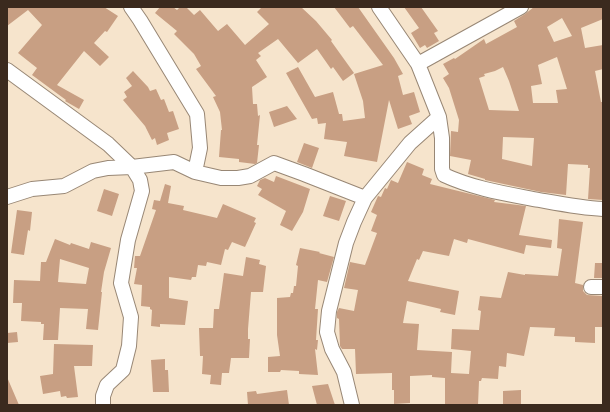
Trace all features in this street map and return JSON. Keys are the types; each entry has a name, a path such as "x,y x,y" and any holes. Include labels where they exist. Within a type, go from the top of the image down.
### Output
{"street":[{"path":"131,7 197,114 200,148 195,172"},
{"path":"379,7 418,64 439,117 442,138 442,169 444,175 463,183 504,193 582,208 603,209"},
{"path":"418,64 521,7"},
{"path":"7,70 108,144 132,167 140,180 142,191 128,240 120,283 131,317 129,346 123,370 107,385 103,396 103,405"},
{"path":"352,405 344,372 332,349 327,332 331,303 346,243 365,198 410,143 439,117"},
{"path":"7,197 32,189 64,186 93,171 108,168 174,162 195,172 221,178 250,176 274,163 365,198"}],"building":[{"path":"7,7 104,7 118,16 107,32 105,31 94,43 109,57 100,66 84,51 57,85 84,100 79,109 65,101 66,100 32,75 37,68 18,53 42,25 28,10 7,26"},
{"path":"160,7 173,7 177,10 180,7 186,7 194,15 200,10 218,31 227,24 245,45 269,24 257,12 262,7 301,7 316,21 332,40 331,41 354,73 343,81 333,67 331,69 317,49 298,63 278,39 258,53 261,56 256,60 267,77 252,87 253,104 257,104 258,116 260,115 257,163 239,162 239,159 219,157 222,130 220,112 213,97 216,96 196,69 201,66 194,54 174,34 177,31 155,13"},
{"path":"334,7 358,7 394,58 403,74 398,76 403,95 414,92 420,112 409,116 412,124 398,129 389,100 377,162 344,156 347,142 324,139 326,123 318,124 317,118 312,119 286,73 298,67 315,97 333,92 339,114 342,114 343,121 365,118 363,101 354,74 383,65 353,26 350,28"},
{"path":"404,7 421,7 438,31 434,33 439,41 427,48 425,45 420,48 411,33 419,28"},
{"path":"534,7 603,7 603,19 581,28 585,48 603,45 603,69 595,71 601,102 603,102 603,200 588,199 590,168 588,168 588,165 568,164 566,195 541,192 485,180 468,174 471,160 450,156 451,131 458,132 459,120 449,88 443,78 449,74 443,64 454,58 455,59 484,39 486,44 517,27 514,21","holes":["562,18 572,36 554,42 547,27","557,57 567,89 556,90 558,103 533,103 531,86 542,84 538,65","503,67 519,111 489,110 479,78 485,76 484,74","503,137 534,138 532,166 502,159"]},
{"path":"133,71 150,91 156,89 161,100 164,99 169,112 173,111 179,129 167,133 169,140 157,145 155,138 152,140 145,126 123,100 127,97 124,92 132,86 126,78"},
{"path":"287,106 297,119 274,127 269,112"},
{"path":"304,143 319,148 312,168 297,162"},
{"path":"407,162 424,169 422,175 432,179 430,184 495,200 494,202 526,206 519,235 552,240 551,248 526,245 524,254 468,239 467,243 454,239 449,256 423,251 419,260 417,259 408,281 459,291 455,315 440,312 441,309 407,301 403,323 419,324 417,350 452,352 451,373 469,374 471,351 451,349 452,329 479,330 481,311 478,310 480,296 501,298 508,272 525,275 558,276 562,249 557,248 559,219 583,222 575,283 583,285 583,291 587,295 603,296 603,327 595,327 595,343 575,342 575,337 554,336 555,328 530,327 524,356 507,353 506,367 499,366 498,379 482,378 481,381 479,381 478,405 445,405 445,378 432,377 432,375 410,376 410,403 394,404 392,373 356,374 355,349 342,349 340,346 339,319 337,318 337,312 339,308 354,311 358,290 344,288 350,262 365,265 377,233 371,231 377,215 371,212 378,196 381,197 391,180 398,183"},
{"path":"276,176 310,189 303,212 292,231 280,225 286,211 258,195 262,189 257,186 260,180 265,178 274,182"},
{"path":"165,184 171,186 168,203 184,206 183,210 217,218 223,204 256,218 254,222 256,223 245,247 232,242 228,250 225,249 221,265 207,262 206,266 198,265 196,277 192,277 191,280 169,277 169,298 188,301 185,325 160,324 160,327 151,326 152,310 150,307 141,306 142,285 134,284 137,268 134,268 135,256 140,256 156,210 152,209 154,200 160,201"},
{"path":"104,189 119,194 112,216 97,211"},
{"path":"330,196 346,201 339,221 323,216"},
{"path":"17,210 32,212 30,231 28,230 24,255 11,253"},
{"path":"55,239 70,245 71,243 89,249 91,242 111,248 104,272 98,330 86,329 88,309 60,308 58,340 43,340 44,324 41,324 41,322 21,321 22,303 13,303 14,280 40,281 41,262 46,262","holes":["60,259 89,268 86,284 58,282"]},
{"path":"300,248 320,252 319,253 334,257 327,282 318,280 315,309 318,309 316,340 318,340 317,350 315,349 318,375 299,374 299,371 281,370 280,372 268,372 268,357 280,356 277,335 277,298 290,297 291,293 293,293 294,286 296,286 298,266 296,265"},
{"path":"246,257 260,260 259,264 266,266 263,292 251,292 248,329 248,339 250,339 249,358 231,358 229,373 222,373 221,385 210,384 211,375 202,374 203,356 200,356 199,328 213,328 214,309 219,309 224,273 243,276"},
{"path":"595,263 603,263 603,278 594,278"},
{"path":"17,332 18,342 7,343 7,333"},
{"path":"54,344 93,345 92,366 74,366 78,397 61,397 60,391 43,394 40,376 53,374"},
{"path":"165,359 165,370 168,370 169,392 153,392 151,360"},
{"path":"7,377 19,405 7,405"},
{"path":"328,384 335,405 317,405 312,386"},
{"path":"287,390 289,405 248,405 247,392 256,391 257,394"},
{"path":"521,390 521,405 503,405 503,391"}]}
